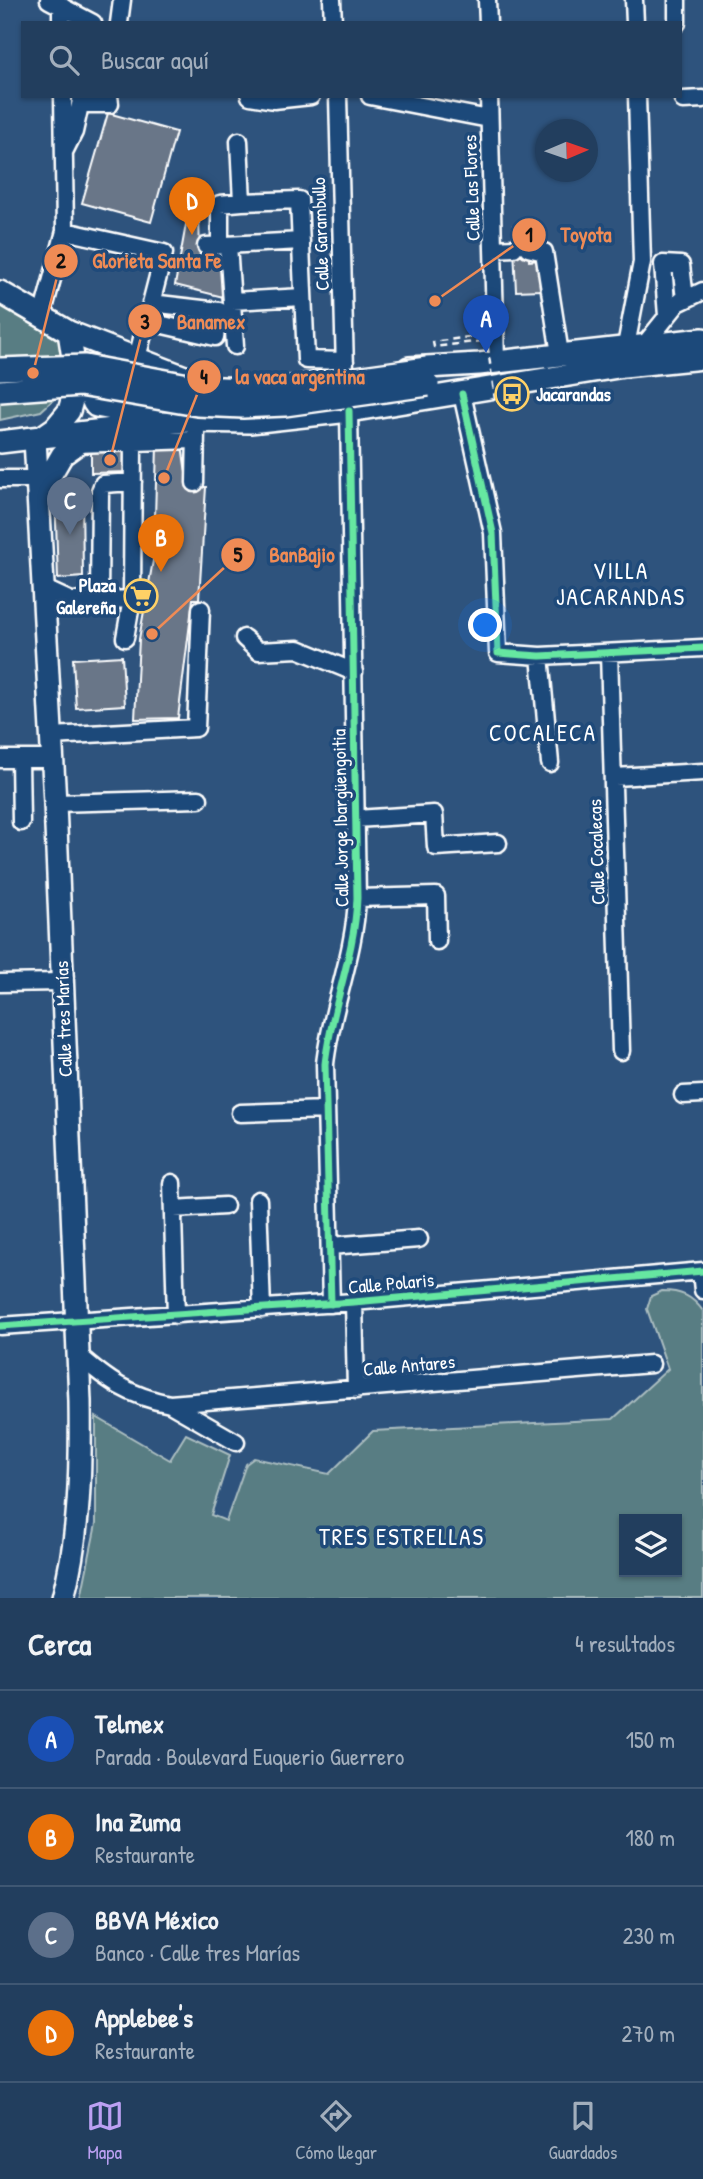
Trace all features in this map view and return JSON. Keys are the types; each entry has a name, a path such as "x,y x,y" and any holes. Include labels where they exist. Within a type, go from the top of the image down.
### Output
{"main road":[{"path":"0,292 69,332 183,377 250,381 345,365 428,376"},
{"path":"38,438 55,428 69,411 76,393 77,366 69,332"},
{"path":"0,391 80,385 197,405 285,405 496,362 703,339"},
{"path":"0,442 38,438 83,438 349,411 552,377 703,358"},
{"path":"0,369 85,366 199,387 244,389 428,376 528,373 552,377"},
{"path":"192,427 103,410 92,401 93,384 96,378 110,371 186,383 210,380"},
{"name":"Calle tres Marías","path":"38,438 81,1469 76,1533 63,1598"},
{"path":"40,486 83,438"},
{"path":"57,1598 67,1576"}],"street":[{"path":"119,21 122,0"},
{"path":"332,0 333,21"},
{"path":"487,0 488,21"},
{"path":"634,0 635,21"},
{"path":"677,0 677,21"},
{"path":"55,2 89,21"},
{"path":"55,2 60,21"},
{"path":"42,316 65,231 63,98"},
{"path":"64,154 74,132 81,100 110,104 109,98"},
{"path":"262,98 292,98"},
{"name":"Calle Garambullo","path":"338,98 345,365"},
{"path":"380,98 489,120"},
{"name":"Calle Las Flores","path":"489,98 494,249 491,336 496,362"},
{"path":"636,345 642,262 637,98"},
{"path":"683,100 703,99"},
{"path":"239,141 242,202"},
{"path":"234,346 232,301 218,245 220,204 299,200 306,360 345,365"},
{"path":"65,231 164,253 137,358"},
{"path":"218,245 301,242"},
{"path":"494,249 521,248 544,252 560,354"},
{"path":"667,316 663,264 681,265 685,299"},
{"path":"636,345 685,299 703,291"},
{"path":"232,301 303,298"},
{"path":"146,321 201,336 215,337 219,312 151,303"},
{"path":"462,394 493,533 497,579 495,645 498,653 540,656 703,648"},
{"name":"Calle Jorge Ibargüengoitia","path":"331,1304 327,1040 356,919 357,898 349,411"},
{"path":"83,438 133,443 192,427 195,483"},
{"path":"125,638 132,599 133,443"},
{"path":"0,479 40,486"},
{"path":"99,600 100,491 103,484 133,482"},
{"path":"45,589 71,601 132,599"},
{"path":"46,617 71,601"},
{"path":"52,736 196,728 201,609"},
{"path":"244,638 258,650 298,649 354,672"},
{"name":"Calle Cocalecas","path":"609,653 615,776 621,1051"},
{"path":"540,656 550,763"},
{"path":"0,759 53,759"},
{"path":"20,759 21,822"},
{"path":"615,776 703,772"},
{"path":"55,803 199,799"},
{"path":"356,819 435,814 436,847 498,843"},
{"path":"357,898 436,895 437,941"},
{"path":"0,983 62,982"},
{"path":"683,1095 703,1094"},
{"path":"240,1114 326,1110"},
{"path":"172,1183 176,1315"},
{"path":"258,1200 262,1309"},
{"path":"173,1209 225,1206"},
{"path":"330,1246 419,1239"},
{"path":"702,1271 703,1290"},
{"name":"Calle Polaris","path":"0,1326 331,1304 702,1271"},
{"path":"354,1302 356,1390"},
{"name":"Calle Antares","path":"77,1354 110,1381 139,1398 170,1404 651,1364"},
{"name":"Calle Antares","path":"170,1404 236,1442"}],"path":[{"path":"491,336 434,347 433,342 491,336"},
{"path":"491,336 495,400"}],"green space":[{"path":"0,305 58,340 67,358 65,389 41,411 0,420"},
{"path":"662,1291 680,1293 690,1298 703,1311 703,1598 81,1598 96,1524 96,1417 170,1460 186,1434 230,1455 211,1515 226,1521 246,1464 254,1458 329,1474 373,1431 613,1419 668,1369 647,1309 651,1296"}],"building":[{"path":"108,113 176,132 151,222 82,203"},
{"path":"189,208 199,210 200,260 223,270 227,298 175,285"},
{"path":"527,225 529,261 540,260 541,290 516,291 513,226"},
{"path":"157,445 182,445 188,487 206,487 199,599 193,599 178,718 135,719 139,639 154,555"},
{"path":"129,448 130,472 91,473 91,449"},
{"path":"82,492 83,577 58,579 55,493"},
{"path":"122,656 125,705 76,708 73,659"}],"cycle path":[{"path":"462,394 493,533 498,653 540,656 703,648"},
{"path":"331,1304 325,1064 352,940 357,898 349,411"},
{"path":"0,1326 354,1302 703,1271"}],"place":[{"name":"Applebee's","path":"192,235"},
{"name":"Toyota","path":"435,301"},
{"name":"Telmex","path":"486,353"},
{"name":"Glorieta Santa Fe","path":"33,373"},
{"name":"Jacarandas","path":"512,394"},
{"name":"Banamex","path":"110,460"},
{"name":"la vaca argentina","path":"164,478"},
{"name":"BBVA México","path":"70,535"},
{"name":"Ina Zuma","path":"161,572"},
{"name":"Plaza Galereña","path":"141,596"},
{"name":"BanBajio","path":"152,634"}],"district":[{"name":"VILLA JACARANDAS","path":"621,583"},
{"name":"COCALECA","path":"543,732"},
{"name":"TRES ESTRELLAS","path":"402,1536"}]}
